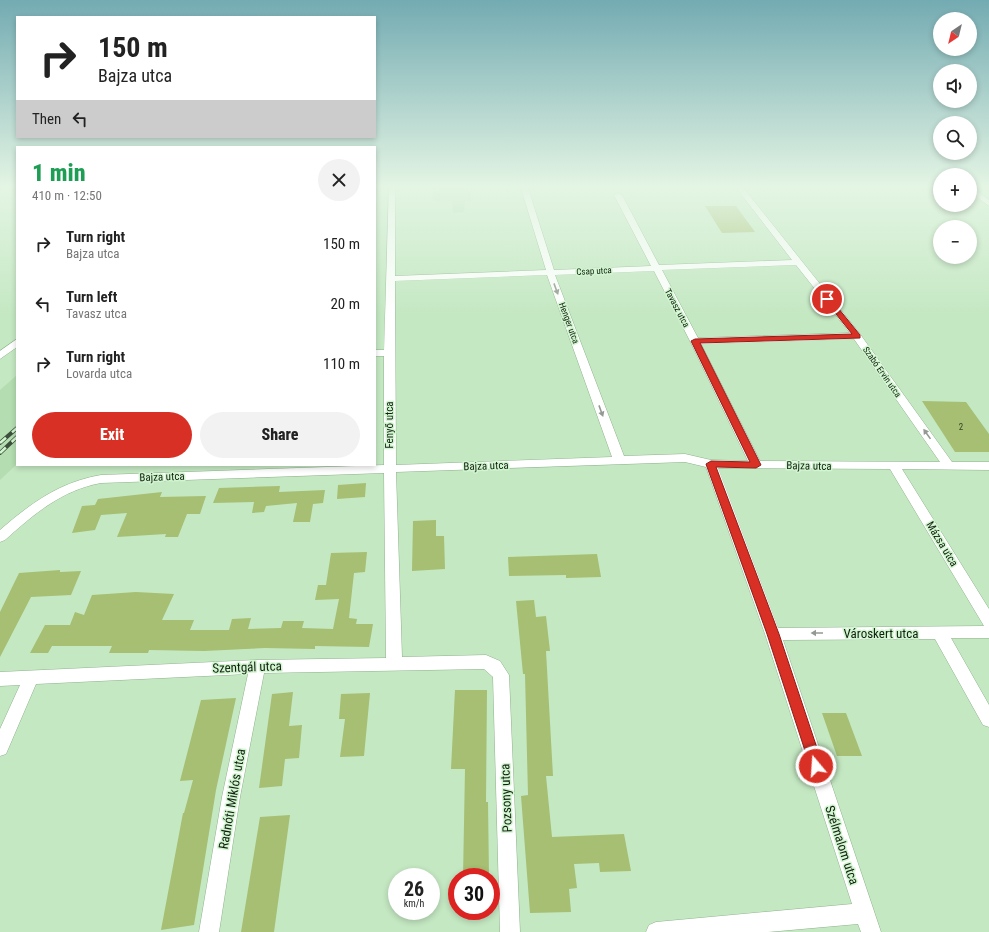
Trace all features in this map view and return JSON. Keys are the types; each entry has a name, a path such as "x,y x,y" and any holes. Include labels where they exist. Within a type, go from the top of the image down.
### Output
{"street":[{"name":"Fenyő utca","path":"389,228 388,470 394,664"},
{"name":"Henger utca","path":"537,228 551,274 619,460"},
{"name":"Tavasz utca","path":"635,228 695,341 756,465"},
{"name":"Szabó Ervin utca","path":"771,228 857,336 949,466"},
{"name":"Csap utca","path":"390,279 551,274 798,262"},
{"path":"695,341 857,336"},
{"path":"0,356 16,343"},
{"path":"376,353 389,352"},
{"name":"Bajza utca","path":"0,537 20,519 47,499 70,486 91,481 685,458 711,464 989,466"},
{"name":"Szélmalom utca","path":"711,464 773,634 871,932"},
{"name":"Mázsa utca","path":"894,466 989,622"},
{"name":"Városkert utca","path":"773,634 989,632"},
{"path":"940,633 989,720"},
{"name":"Szentgál utca","path":"0,679 257,667 486,662 494,666"},
{"name":"Pozsony utca","path":"494,666 501,675 510,932"},
{"name":"Radnóti Miklós utca","path":"209,932 231,797 257,667"},
{"path":"0,748 31,678"},
{"path":"656,932 865,913"}],"shaded area":[{"path":"16,376 16,465 0,480 0,390"}],"building":[{"path":"719,228 752,228 755,232 722,233"},
{"path":"922,401 966,402 989,434 989,452 955,452"},
{"path":"366,483 365,497 337,499 338,485"},
{"path":"280,486 279,492 325,490 323,503 313,504 310,522 293,522 297,503 266,506 264,512 252,513 254,502 213,503 219,488"},
{"path":"162,492 160,497 206,496 200,514 187,514 178,537 165,537 166,534 117,537 127,513 101,515 95,530 72,533 82,506 95,505 98,499"},
{"path":"436,520 436,536 444,536 445,569 412,571 413,521"},
{"path":"367,552 365,572 354,573 349,618 357,619 356,624 373,624 369,647 315,646 315,649 265,648 204,651 149,650 148,653 109,653 112,646 52,646 48,653 30,653 45,625 70,625 75,612 84,615 92,595 136,592 174,594 162,620 194,620 190,630 229,630 232,619 251,618 248,629 281,628 283,621 304,621 302,628 333,629 339,599 315,600 318,585 326,585 331,553"},
{"path":"597,554 601,577 566,578 566,575 509,576 508,557"},
{"path":"60,570 60,572 81,571 71,595 31,597 0,657 0,612 19,573"},
{"path":"534,600 536,617 546,616 550,651 546,651 553,776 546,776 552,837 624,834 631,871 600,872 599,863 574,864 577,888 569,889 571,912 530,913 521,796 528,795 525,674 523,674 516,601"},
{"path":"455,690 487,690 486,802 488,802 489,868 463,868 465,769 451,769"},
{"path":"293,692 289,726 302,725 299,758 285,759 282,786 259,788 272,694"},
{"path":"370,693 364,756 340,757 345,719 339,719 341,694"},
{"path":"236,698 216,790 194,925 161,930 183,813 193,780 180,781 201,700"},
{"path":"822,713 846,713 862,756 837,756"},
{"path":"290,815 274,932 241,932 260,817"}],"railway":[{"path":"0,443 16,429"},
{"path":"0,453 16,438"}],"route":[{"path":"816,766 773,634 711,464 756,465 695,341 857,336 827,299"}]}
